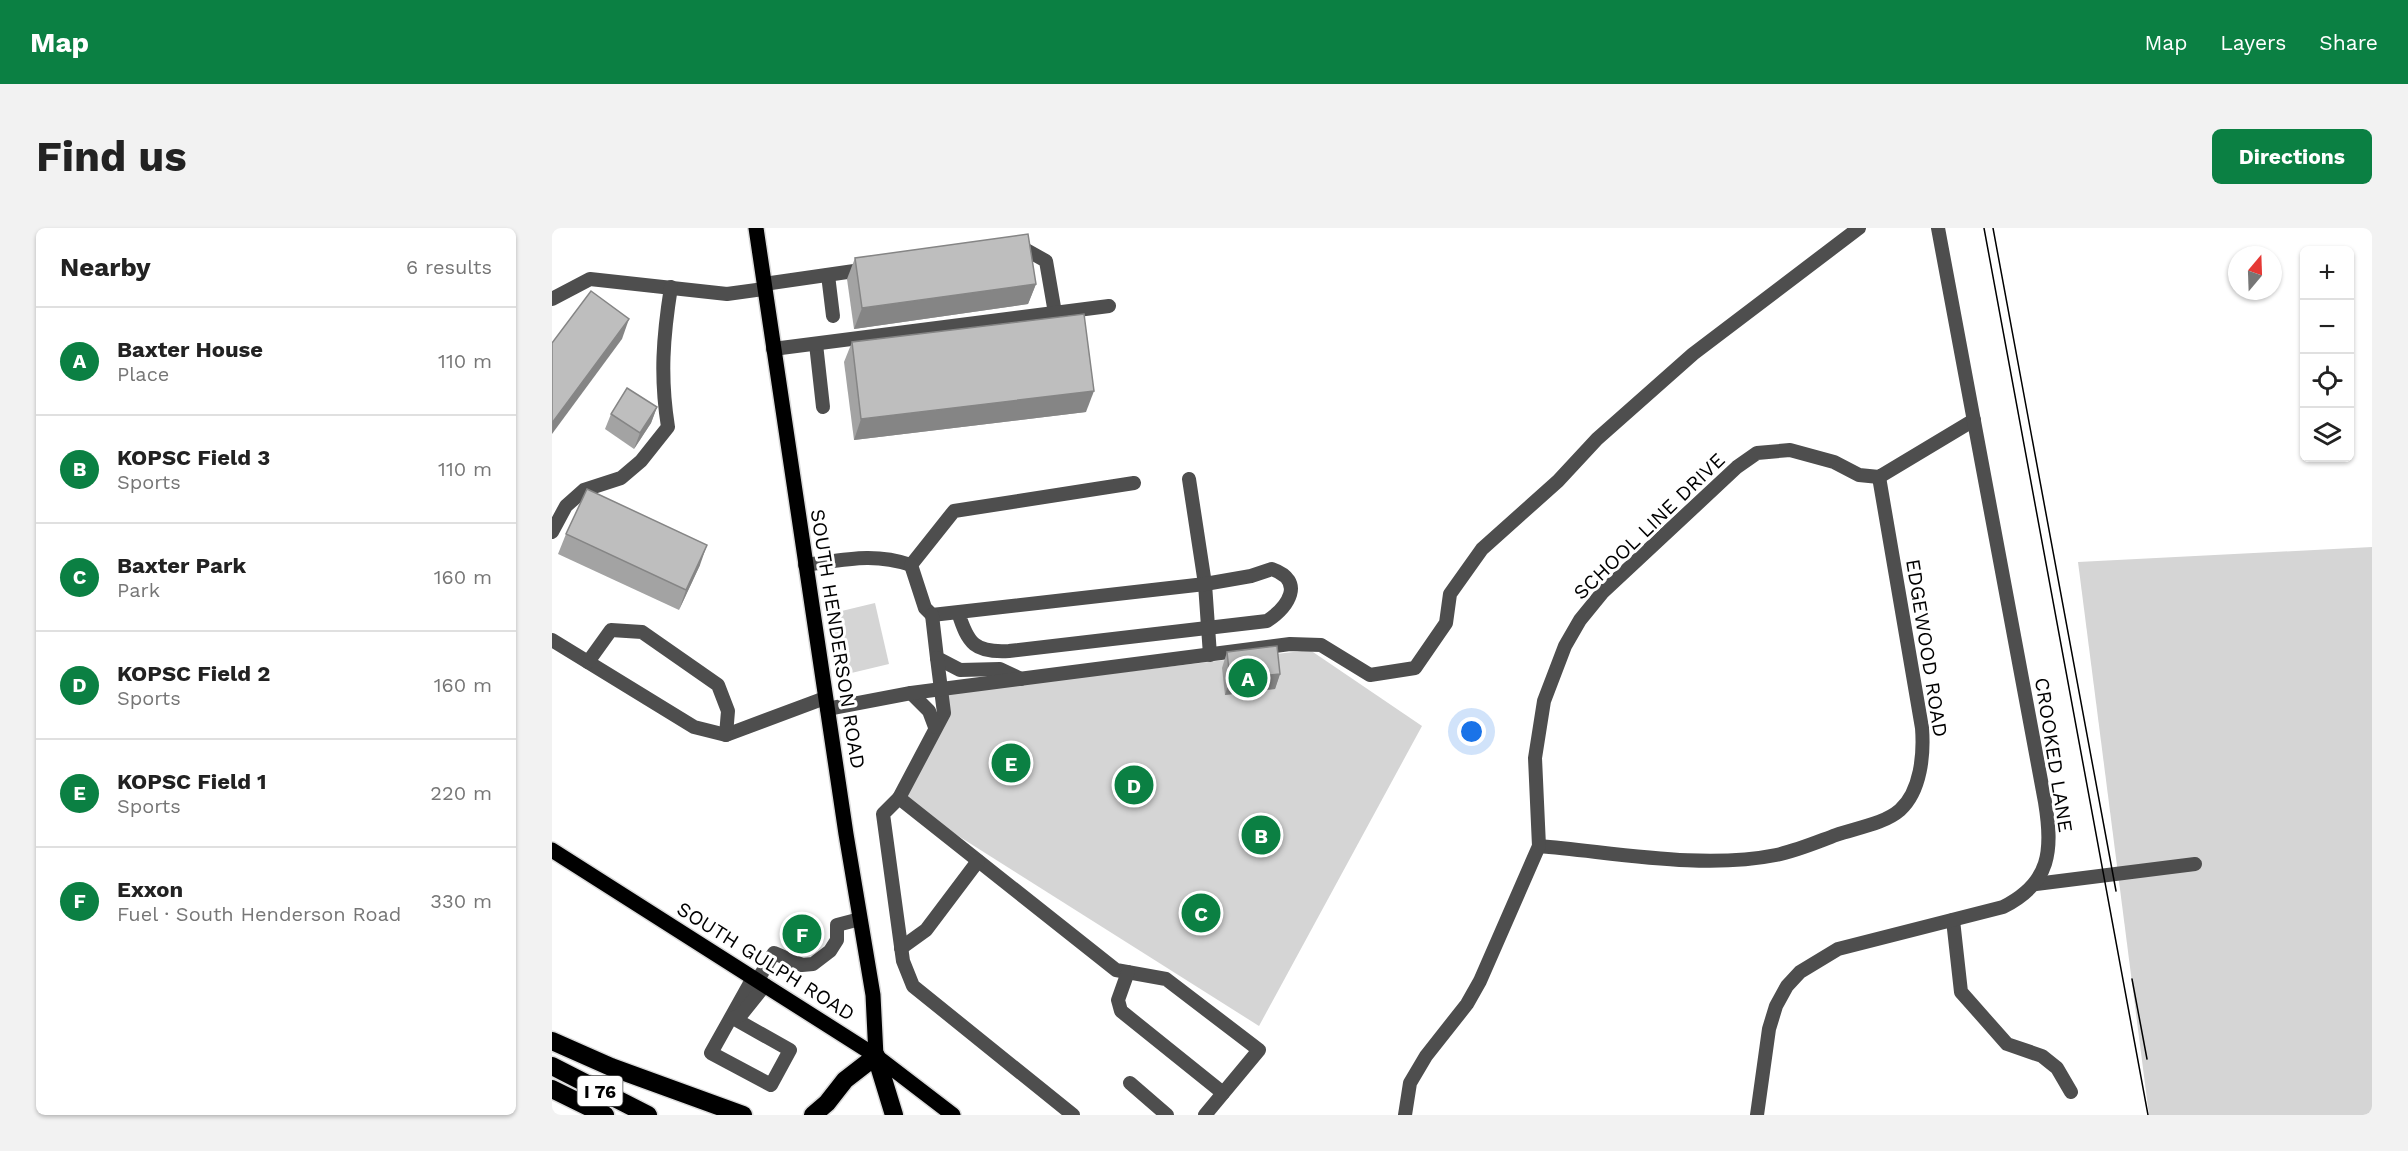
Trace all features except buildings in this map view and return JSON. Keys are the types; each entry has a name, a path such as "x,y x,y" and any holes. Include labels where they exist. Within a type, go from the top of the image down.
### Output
{"highway":[{"path":"552,1041 611,1066 743,1115"},
{"path":"813,1115 845,1080 876,1056 894,1115"},
{"name":"I 76","path":"552,1066 648,1115"},
{"name":"I 76","path":"552,1089 605,1115"}],"main road":[{"name":"SOUTH HENDERSON ROAD","path":"756,228 826,703 873,995 876,1056"},
{"name":"SOUTH GULPH ROAD","path":"552,850 876,1056 953,1115"}],"street":[{"path":"552,640 694,727 726,735 826,703 1290,644 1321,645 1370,675 1415,668 1446,623 1450,594 1482,549 1558,481 1597,439 1693,354 1859,228"},
{"name":"CROOKED LANE","path":"1938,228 2049,827 2049,848 2036,884"},
{"path":"998,250 1021,247 1046,261 1055,313"},
{"path":"552,299 590,279 727,294 828,274 885,266"},
{"path":"828,274 833,316"},
{"path":"552,532 566,506 584,490 621,478 641,460 668,427 662,392 662,342 671,287"},
{"path":"773,349 1109,306"},
{"path":"816,344 822,407"},
{"path":"1879,477 1974,420"},
{"name":"SCHOOL LINE DRIVE","path":"1405,1115 1410,1083 1426,1056 1467,1004 1480,981 1539,846 1534,758 1544,701 1565,646 1580,620 1602,592 1737,466 1757,453 1790,450 1834,462 1859,475 1879,477"},
{"name":"EDGEWOOD ROAD","path":"1539,846 1702,862 1776,855 1881,820 1900,809 1912,792 1918,774 1923,751 1922,728 1879,477"},
{"path":"1189,479 1205,584 1210,655"},
{"path":"911,565 954,511 1134,483"},
{"path":"805,565 864,557 888,557 911,565"},
{"path":"911,565 925,608 932,615 944,713 899,798 883,814 903,961 913,986 1073,1115"},
{"path":"932,615 958,612 1205,584 1251,576 1272,569 1289,579 1292,589 1282,608 1267,621 991,652 970,641 965,635 958,612"},
{"path":"588,662 611,630 642,632 718,685 728,711 726,735"},
{"path":"937,658 960,669 1000,669 1021,679"},
{"path":"911,693 929,711 935,727"},
{"path":"899,798 1116,970 1166,979 1259,1050 1205,1115"},
{"path":"901,948 926,930 978,861"},
{"path":"1758,1115 1769,1029 1776,1006 1786,986 1800,972 1838,950 2003,907 2020,898 2036,884 2195,864"},
{"path":"732,1018 790,1050 771,1085 711,1053 732,1018 734,1009 758,981 774,953 802,965 813,964 830,951 837,940 837,925 860,919"},
{"path":"1953,920 1961,992 2007,1044 2042,1056 2057,1068 2071,1092"},
{"path":"1128,972 1118,1000 1121,1011 1224,1093"},
{"path":"1130,1083 1167,1115"}],"shaded area":[{"path":"2372,547 2372,1115 2149,1115 2078,562"},
{"path":"875,603 889,664 843,675 829,614"},
{"path":"1310,650 1422,726 1259,1026 903,801 945,693"}],"tram line":[{"path":"1984,228 2148,1115"},
{"path":"1993,228 2116,891"},
{"path":"2132,979 2147,1059"}],"place":[{"name":"Baxter House","path":"1248,678"},
{"name":"KOPSC Field 1","path":"1011,763"},
{"name":"KOPSC Field 2","path":"1134,785"},
{"name":"KOPSC Field 3","path":"1261,835"},
{"name":"Baxter Park","path":"1201,913"},
{"name":"Exxon","path":"802,934"}]}
